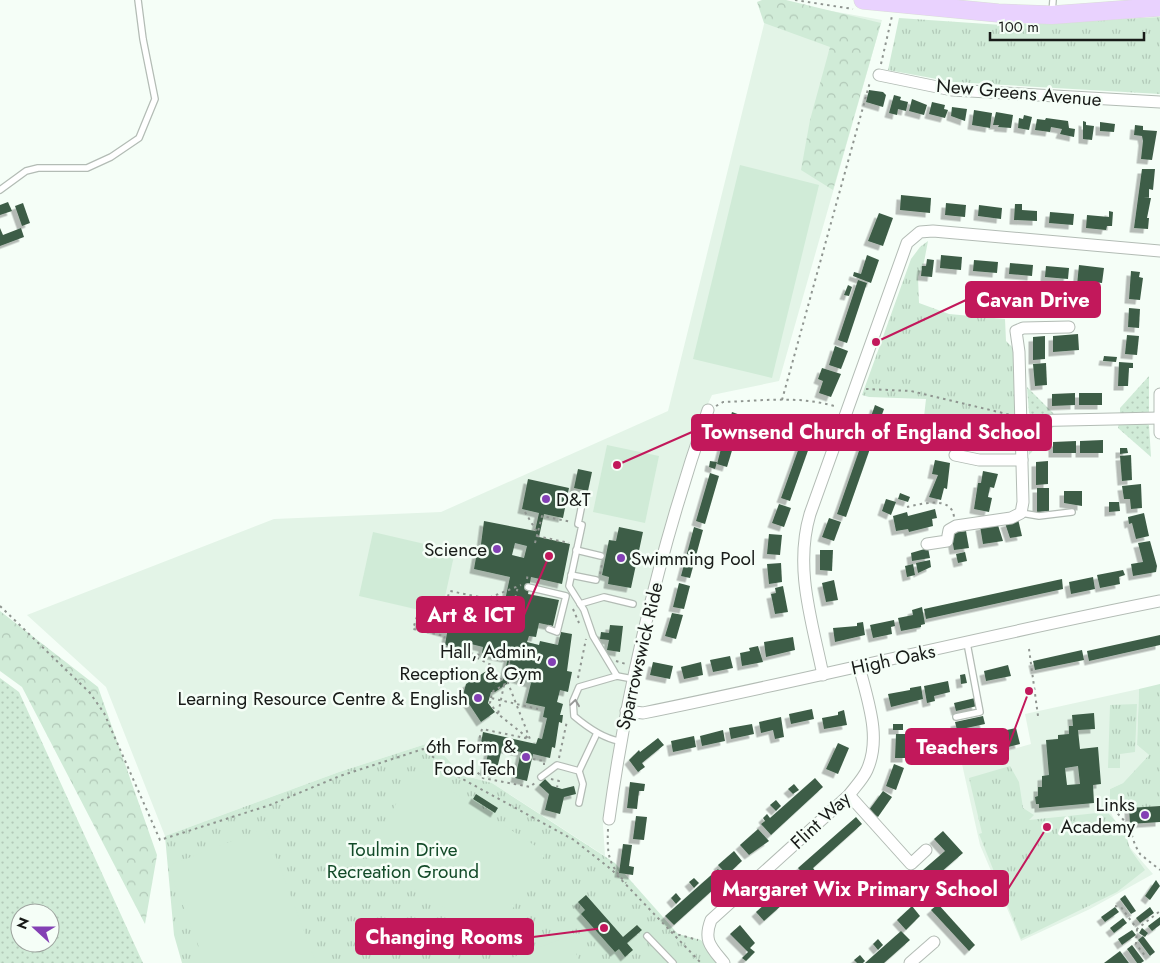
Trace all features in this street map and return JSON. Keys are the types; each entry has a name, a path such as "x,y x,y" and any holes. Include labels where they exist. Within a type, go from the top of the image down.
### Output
{"main road":[{"path":"859,5 998,10 1053,7 1160,7"}],"street":[{"name":"New Greens Avenue","path":"879,75 952,90 1160,102"},
{"path":"823,674 805,589 802,569 803,542 810,514 902,251 911,238 920,232 933,231 1160,251"},
{"path":"927,544 947,541 949,530 956,526 1011,518 1021,513 1023,502 1022,460 1019,352 1016,331 1023,328 1068,327"},
{"path":"1160,394 1158,418 1160,433"},
{"name":"Sparrowswick Ride","path":"608,819 619,741 665,546 708,410"},
{"path":"1020,419 1158,418"},
{"path":"955,455 979,460 1022,460"},
{"name":"High Oaks","path":"626,710 643,713 1160,601"},
{"name":"Flint Way","path":"709,944 706,932 710,920 849,795 867,770 874,745 871,718 859,666"},
{"path":"849,795 911,864 926,850"},
{"path":"910,963 934,942"},
{"path":"709,944 724,963"}],"lane":[{"path":"0,190 26,171 38,168 87,168 111,157 139,138 155,99 143,39 138,0"},
{"path":"584,494 578,524 582,525 575,547 568,586 580,604 593,636 617,676"},
{"path":"1021,513 1039,516 1072,512"},
{"path":"575,547 601,556"},
{"path":"571,575 596,580"},
{"path":"528,587 566,596"},
{"path":"549,629 557,632 566,596 572,592"},
{"path":"580,604 604,597 633,604"},
{"path":"956,717 980,712 967,643"},
{"path":"619,741 596,733 574,716 573,701 579,687 617,676 633,679"},
{"path":"579,803 583,784 580,771 596,733"},
{"path":"541,777 557,765 580,771"},
{"path":"647,936 673,963"}],"path":[{"path":"795,0 859,5"},
{"path":"782,400 871,79 879,75 893,16 883,14"},
{"path":"854,389 911,391 1020,419"},
{"path":"708,410 723,402 782,400 828,404 847,410"},
{"path":"907,507 930,502 940,503 954,512 956,526"},
{"path":"525,512 537,532"},
{"path":"535,543 542,516 578,524"},
{"path":"537,536 575,547"},
{"path":"510,662 442,646 445,636 412,630 419,610 441,614 451,613 527,582 528,573"},
{"path":"509,627 518,586"},
{"path":"441,614 450,591 514,604"},
{"path":"0,606 90,693 104,713 160,840 270,805 340,776 423,749 457,776 574,840 612,870 701,963"},
{"path":"586,639 590,646"},
{"path":"1029,649 1038,716"},
{"path":"466,652 491,665 505,684"},
{"path":"498,714 511,656"},
{"path":"609,663 614,661 636,666"},
{"path":"506,678 530,739"},
{"path":"578,678 586,678"},
{"path":"505,684 492,692 490,703 498,714 530,739"},
{"path":"491,698 538,710"},
{"path":"478,744 482,729 530,739"},
{"path":"472,768 483,778 530,787 541,777"},
{"path":"1109,804 1129,826 1140,854 1160,870"},
{"path":"608,819 607,848 612,869 676,934 709,944"},
{"path":"1115,906 1121,907 1137,929 1136,944 1146,957"},
{"path":"1137,929 1160,911"}],"shaded area":[{"path":"770,0 882,20 779,381 712,395 702,417 647,596 615,744 603,825 605,856 492,783 462,775 432,742 339,772 165,836 106,687 27,615 274,519 441,512 668,411"},
{"path":"1139,689 1137,745 1149,755 1123,783 1110,789 1110,811 1126,843 1153,874 1090,909 1021,941 980,845 962,764 1031,744 1025,714"}],"green space":[{"path":"762,0 786,0 881,23 833,190 801,170 810,120 830,47 764,23 757,2"},
{"path":"1160,17 1160,94 953,82 888,70 899,18 1002,25"},
{"path":"740,165 819,185 772,378 693,359"},
{"path":"928,241 924,262 918,277 919,303 949,314 1005,319 1006,341 1015,350 1016,446 980,446 964,442 961,451 921,443 926,399 869,397 862,395 911,259 920,247"},
{"path":"1149,376 1149,412 1120,415 1120,408"},
{"path":"1027,387 1056,416 1032,416 1029,413"},
{"path":"1119,423 1144,423 1149,425 1151,457 1118,428"},
{"path":"1056,424 1029,455 1029,429 1031,426"},
{"path":"607,445 659,456 645,523 593,512"},
{"path":"373,532 455,551 441,615 359,596"},
{"path":"0,611 98,687 157,855 145,924 22,687 0,671"},
{"path":"0,678 19,692 143,963 0,963"},
{"path":"1160,684 1160,806 1110,811 1110,789 1123,783 1149,755 1137,745 1139,689"},
{"path":"1137,704 1135,752 1120,754 1120,768 1108,768 1110,705"},
{"name":"Toulmin Drive Recreation Ground","path":"432,742 462,775 492,783 615,863 678,934 701,940 721,963 182,963 174,935 165,836 339,772"},
{"path":"1010,766 1019,782 1023,808 1034,815 1029,820 1107,812 1125,831 1130,849 1145,870 1117,892 1021,939 979,834 982,833 969,778"},
{"path":"417,768 546,853 494,940 365,857"},
{"path":"265,828 316,963 205,963 168,866"},
{"path":"569,936 580,963 498,963"},
{"path":"455,950 460,963 422,963"}],"building":[{"path":"869,90 883,92 886,95 883,107 866,102"},
{"path":"894,95 901,97 900,100 908,102 906,111 898,109 897,115 889,113"},
{"path":"912,99 927,105 924,115 909,111"},
{"path":"932,102 945,105 944,109 948,110 945,118 929,114"},
{"path":"952,107 967,109 965,121 951,116"},
{"path":"974,110 992,113 990,128 972,125"},
{"path":"996,112 1013,115 1011,128 993,125"},
{"path":"1024,115 1032,117 1029,130 1018,128 1019,118 1023,119"},
{"path":"1046,118 1068,121 1069,128 1075,129 1074,137 1060,134 1062,129 1051,127 1050,132 1035,130 1037,119 1045,120"},
{"path":"1083,121 1086,122 1086,125 1094,126 1092,140 1083,139"},
{"path":"1100,122 1115,124 1114,132 1100,131"},
{"path":"1135,125 1143,126 1143,130 1157,131 1152,160 1141,159 1143,141 1142,136 1134,135"},
{"path":"1142,169 1155,169 1153,190 1149,189 1149,198 1151,198 1147,218 1149,218 1148,229 1134,228"},
{"path":"901,195 931,198 930,213 900,210"},
{"path":"8,202 12,211 0,215 0,205"},
{"path":"23,203 30,223 22,226 15,206"},
{"path":"946,203 966,205 965,217 945,215"},
{"path":"1015,204 1022,204 1022,210 1037,211 1037,221 1014,220"},
{"path":"979,205 1002,208 1001,219 978,216"},
{"path":"1109,211 1113,212 1112,226 1107,226 1106,230 1086,228 1087,215 1109,217"},
{"path":"1050,212 1074,214 1073,225 1049,223"},
{"path":"879,213 893,218 883,246 868,241"},
{"path":"0,228 3,235 21,228 24,237 0,246"},
{"path":"867,255 879,260 871,283 853,276 854,272 861,274"},
{"path":"941,255 962,257 961,270 940,268"},
{"path":"927,259 934,260 932,277 921,276 922,266 926,266"},
{"path":"974,260 998,262 997,273 973,271"},
{"path":"1010,263 1033,265 1032,276 1009,274"},
{"path":"1079,265 1104,268 1102,283 1083,281 1083,285 1077,285"},
{"path":"1046,266 1069,268 1068,279 1045,277"},
{"path":"1131,271 1140,272 1139,277 1143,278 1140,300 1129,299"},
{"path":"858,280 867,283 847,343 838,340"},
{"path":"848,285 852,287 849,296 844,295"},
{"path":"1129,308 1140,309 1139,328 1128,327"},
{"path":"1078,334 1079,350 1053,352 1053,336"},
{"path":"1127,335 1139,336 1137,355 1125,354"},
{"path":"1045,336 1045,359 1033,360 1033,337"},
{"path":"835,346 848,351 841,369 829,365"},
{"path":"1104,356 1117,357 1116,362 1103,361"},
{"path":"1119,362 1133,363 1133,368 1129,368 1128,386 1118,386"},
{"path":"1046,363 1047,385 1035,386 1033,364"},
{"path":"822,368 841,374 831,397 819,393 823,381 818,379"},
{"path":"1075,393 1075,405 1052,406 1052,394"},
{"path":"1079,393 1102,393 1102,405 1079,405"},
{"path":"875,405 884,409 846,517 837,514"},
{"path":"732,412 743,416 736,439 725,436"},
{"path":"811,414 820,417 790,501 781,498"},
{"path":"1103,440 1103,453 1080,453 1080,441"},
{"path":"723,441 734,444 727,467 717,464"},
{"path":"1076,441 1076,453 1053,453 1053,442"},
{"path":"1120,448 1127,448 1128,453 1120,454"},
{"path":"1131,455 1132,480 1122,481 1120,456"},
{"path":"935,460 950,463 947,489 944,488 941,500 929,497 938,475 932,474"},
{"path":"710,461 717,462 715,469 709,467"},
{"path":"1048,461 1048,484 1036,485 1036,462"},
{"path":"578,469 592,472 588,491 574,488"},
{"path":"983,471 998,474 994,488 990,487 988,497 992,498 989,512 974,509 978,483 981,483"},
{"path":"710,473 719,476 705,524 696,521"},
{"path":"528,479 569,488 563,518 544,514 539,537 570,544 562,584 531,577 528,594 559,600 553,626 539,623 536,637 529,636 527,642 539,645 540,641 558,645 561,632 572,634 567,671 572,672 568,692 560,690 557,702 563,704 560,715 563,715 562,723 559,722 555,748 552,747 550,758 533,754 527,781 515,778 521,752 502,748 496,773 484,771 490,745 481,743 483,732 536,744 538,738 542,739 547,718 543,717 545,707 526,703 531,683 508,676 507,684 495,692 491,692 488,703 495,712 481,722 463,695 466,684 491,668 500,682 503,680 509,653 507,658 482,653 483,647 471,644 470,651 445,645 447,633 419,625 422,610 446,616 445,620 450,621 451,617 476,623 475,628 487,631 488,625 499,628 510,577 474,569 477,552 480,552 484,521 535,531 539,513 522,509","holes":["515,543 527,546 524,558 512,555"]},
{"path":"1141,484 1142,508 1131,509 1130,499 1124,499 1122,486"},
{"path":"1037,488 1049,488 1049,511 1037,512"},
{"path":"1064,491 1082,491 1082,506 1064,503"},
{"path":"900,493 910,497 908,502 898,499"},
{"path":"886,499 896,502 891,515 882,511"},
{"path":"1109,502 1119,502 1120,511 1109,512"},
{"path":"779,504 791,508 784,527 772,523"},
{"path":"935,509 937,518 932,519 933,526 909,532 908,529 896,531 893,516 907,512 908,516"},
{"path":"1144,513 1149,536 1136,539 1132,523 1129,524 1128,517"},
{"path":"829,518 841,522 834,541 822,537"},
{"path":"1018,519 1022,536 1010,538 1005,523"},
{"path":"997,522 1003,541 983,544 980,526"},
{"name":"Swimming Pool","path":"619,527 643,532 631,588 608,584 609,577 602,575 609,540 616,541"},
{"path":"694,527 703,530 690,578 681,576"},
{"path":"966,531 969,548 954,550 951,533"},
{"path":"769,534 782,535 780,555 767,554"},
{"path":"1150,541 1157,566 1156,572 1133,576 1131,564 1143,562 1138,543"},
{"path":"928,548 930,558 912,561 911,553"},
{"path":"820,550 833,550 832,571 820,570"},
{"path":"965,552 967,561 958,563 956,554"},
{"path":"930,560 931,567 918,573 916,563"},
{"path":"781,563 782,582 769,584 767,564"},
{"path":"913,564 915,575 907,577 905,566"},
{"path":"1123,570 1125,575 1119,577 1120,584 1100,588 1097,575"},
{"path":"1093,577 1095,589 1071,594 1069,582"},
{"path":"1062,579 1063,589 926,619 924,609"},
{"path":"834,580 838,600 826,602 822,583"},
{"path":"679,583 690,586 684,609 673,607"},
{"path":"783,586 788,612 775,614 771,594 776,593 775,588"},
{"path":"922,607 925,624 921,625 921,627 901,631 898,618 913,615 912,610"},
{"path":"672,613 683,615 676,639 665,636"},
{"path":"894,620 895,626 891,627 892,634 873,638 870,625"},
{"path":"863,622 865,635 835,642 833,628 857,626 857,623"},
{"path":"610,625 623,626 620,652 607,650 609,640 600,639 601,632 609,633"},
{"path":"1160,635 1160,645 1089,661 1087,651"},
{"path":"793,637 795,650 766,657 764,642"},
{"path":"758,646 763,662 742,666 740,653 750,651 749,648"},
{"path":"1082,650 1084,660 1035,670 1033,661"},
{"path":"730,656 733,668 713,672 710,660"},
{"path":"653,662 673,666 670,679 650,675"},
{"path":"701,662 703,675 684,679 681,667"},
{"path":"1008,665 1011,676 986,681 984,671"},
{"path":"965,674 967,683 961,684 960,675"},
{"path":"948,681 950,692 934,696 935,701 927,703 924,686"},
{"path":"921,686 923,699 891,707 888,694"},
{"path":"975,698 977,706 956,711 954,703"},
{"path":"812,709 814,719 791,724 789,714"},
{"path":"844,710 847,725 824,729 822,718 838,715 838,712"},
{"path":"1094,713 1095,729 1078,730 1080,749 1098,747 1101,784 1093,785 1094,803 1039,808 1035,797 1038,796 1038,787 1042,787 1042,776 1049,775 1046,740 1058,739 1058,735 1069,734 1069,726 1073,726 1072,715","holes":["1078,766 1080,784 1067,785 1065,768"]},
{"path":"983,716 985,724 957,730 955,722"},
{"path":"781,717 784,737 775,739 773,730 761,733 759,722"},
{"path":"752,724 754,734 731,739 729,728"},
{"path":"893,724 903,724 903,730 893,730"},
{"path":"1016,728 1020,744 992,751 988,734"},
{"path":"723,730 725,741 702,746 700,736"},
{"path":"908,731 912,731 912,747 907,747 907,758 895,758 896,734 908,734"},
{"path":"694,736 696,747 673,752 671,741"},
{"path":"658,738 664,745 642,763 645,767 638,772 629,760 639,750 640,752"},
{"path":"838,743 849,748 838,774 826,769"},
{"path":"894,764 904,768 896,790 886,786"},
{"path":"815,778 823,787 771,835 761,824 765,821 763,818 767,814 770,818"},
{"path":"545,779 552,786 562,789 574,786 576,794 564,797 560,814 545,810 549,794 539,785"},
{"path":"630,782 645,784 644,791 639,791 637,809 627,808"},
{"path":"794,784 799,790 793,794 788,789"},
{"path":"883,791 892,797 878,817 869,810"},
{"path":"476,794 498,808 495,813 473,799"},
{"path":"776,800 781,806 776,811 770,805"},
{"name":"Links Academy","path":"1160,806 1160,822 1130,824 1129,808"},
{"path":"636,816 647,817 644,840 633,839"},
{"path":"856,817 862,824 813,868 816,872 808,879 798,868"},
{"path":"758,829 769,841 749,855 740,845"},
{"path":"943,831 963,853 917,893 908,883 945,851 934,839"},
{"path":"623,844 632,845 629,866 634,867 633,875 619,873"},
{"path":"734,851 742,861 727,875 718,865"},
{"path":"718,869 726,878 674,925 665,916"},
{"path":"694,878 699,883 694,888 689,882"},
{"path":"1156,880 1160,886 1150,900 1145,896"},
{"path":"676,893 681,899 676,904 671,898"},
{"path":"586,895 623,937 637,925 642,930 627,943 633,950 625,957 619,949 615,952 581,914 585,910 578,902"},
{"path":"1125,895 1136,911 1131,914 1120,899"},
{"path":"774,896 782,905 764,921 756,912"},
{"path":"938,904 975,945 969,951 931,910"},
{"path":"912,906 920,916 906,930 897,920"},
{"path":"1115,907 1119,912 1105,922 1101,917"},
{"path":"1150,907 1154,913 1140,923 1136,918"},
{"path":"1160,917 1160,925 1152,931 1148,926"},
{"path":"1123,918 1127,923 1114,933 1110,928"},
{"path":"740,925 755,943 750,948 755,952 746,961 742,958 748,952 730,934"},
{"path":"1142,928 1148,933 1145,937 1139,933"},
{"path":"1132,930 1136,935 1122,945 1118,939"},
{"path":"901,931 910,940 884,963 865,963"},
{"path":"1143,936 1155,952 1150,956 1138,940"},
{"path":"878,939 883,945 878,950 873,944"},
{"path":"1132,945 1144,961 1141,963 1137,963 1127,949"},
{"path":"1120,951 1129,963 1104,963"},
{"path":"860,955 865,961 857,963 854,960"}],"place":[{"name":"Cavan Drive","path":"876,342"},
{"name":"Townsend Church of England School","path":"617,465"},
{"name":"D&T","path":"546,499"},
{"name":"Science","path":"497,549"},
{"name":"Art & ICT","path":"549,556"},
{"name":"Swimming Pool","path":"621,558"},
{"name":"Hall, Admin, Reception & Gym","path":"552,662"},
{"name":"Teachers","path":"1029,691"},
{"name":"Learning Resource Centre & English","path":"478,698"},
{"name":"6th Form & Food Tech","path":"526,757"},
{"name":"Links Academy","path":"1145,815"},
{"name":"Margaret Wix Primary School","path":"1047,827"},
{"name":"Changing Rooms","path":"604,928"}]}
